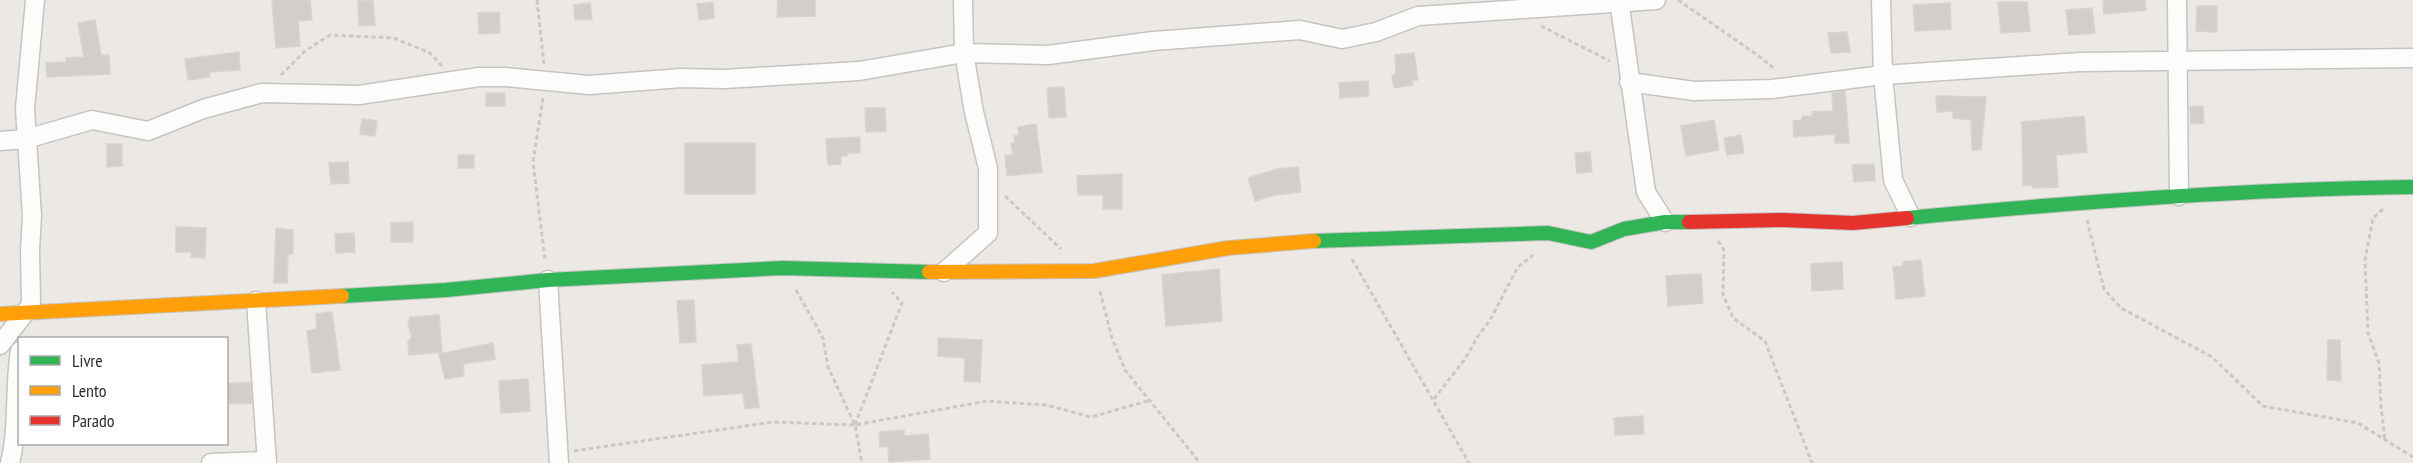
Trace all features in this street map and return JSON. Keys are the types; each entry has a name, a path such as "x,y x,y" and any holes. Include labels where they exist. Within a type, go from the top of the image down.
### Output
{"street":[{"path":"0,345 31,305 32,216 25,109 35,0"},
{"path":"945,272 988,233 988,168 964,53 963,0"},
{"path":"0,141 26,139 92,120 148,131 203,109 262,93 358,95 488,77 589,85 682,78 724,79 860,71 964,53 1012,56 1048,55 1153,41 1300,30 1342,39 1376,32 1418,16 1656,0"},
{"path":"1881,0 1883,75 1893,180 1911,217"},
{"path":"2177,0 2179,196"},
{"path":"1619,1 1646,192 1665,222"},
{"path":"1629,82 1694,91 1772,89 1883,75 2080,62 2413,58"},
{"path":"0,314 446,290 548,280 783,268 945,272 1095,271 1228,248 1341,239 1548,233 1591,242 1624,229 1665,222 1783,220 1852,224 2082,201 2325,188 2410,188"},
{"path":"548,280 558,458"},
{"path":"211,463 266,462 256,301"},
{"path":"21,337 26,311"},
{"path":"10,463 15,442 18,362"}],"path":[{"path":"537,0 545,81 533,162 548,280"},
{"path":"1678,0 1759,56 1795,86"},
{"path":"1540,26 1611,61 1629,82"},
{"path":"262,93 305,51 330,35 394,38 430,53 456,81"},
{"path":"988,168 997,189 1068,254"},
{"path":"2385,440 2380,406 2379,363 2368,333 2365,260 2373,218 2410,188"},
{"path":"2082,201 2104,289 2121,308 2212,357 2263,406 2358,423 2413,457"},
{"path":"1704,222 1724,250 1723,294 1733,318 1765,341 1812,463"},
{"path":"1433,399 1466,359 1518,267 1558,236"},
{"path":"1341,239 1469,463"},
{"path":"783,268 824,338 828,367 855,425 862,463"},
{"path":"855,425 902,303 873,270"},
{"path":"1095,271 1112,338 1125,370 1200,463"},
{"path":"558,458 773,422 855,425 987,401 1046,405 1090,417 1151,400"}],"building":[{"path":"272,0 310,0 312,20 298,21 300,46 276,48"},
{"path":"373,0 375,25 359,26 358,1"},
{"path":"778,0 815,0 815,16 777,17"},
{"path":"2103,0 2145,0 2146,10 2104,14"},
{"path":"713,2 714,18 699,20 697,4"},
{"path":"1998,2 2027,2 2030,31 2001,33"},
{"path":"590,3 592,19 575,20 574,5"},
{"path":"1950,3 1951,29 1915,31 1913,5"},
{"path":"2197,6 2217,6 2217,32 2196,31"},
{"path":"2092,8 2095,33 2069,35 2066,10"},
{"path":"499,12 500,33 479,34 478,13"},
{"path":"95,20 101,55 109,55 110,74 47,77 46,63 66,62 66,58 84,57 78,23"},
{"path":"1847,32 1850,52 1831,53 1828,33"},
{"path":"239,52 240,70 209,72 210,77 188,80 185,59"},
{"path":"1414,53 1418,80 1412,80 1413,85 1394,88 1392,76 1396,73 1395,55"},
{"path":"1368,81 1369,96 1340,98 1339,83"},
{"path":"1064,87 1066,117 1049,118 1047,88"},
{"path":"1845,91 1849,143 1835,143 1835,134 1794,137 1793,121 1801,120 1803,116 1812,116 1812,112 1833,111 1832,93"},
{"path":"486,93 505,93 505,106 486,106"},
{"path":"1936,96 1986,97 1981,150 1972,150 1971,120 1953,118 1953,111 1937,112"},
{"path":"2203,106 2204,123 2191,124 2190,107"},
{"path":"865,108 885,108 886,131 866,132"},
{"path":"2084,116 2087,152 2056,155 2058,187 2023,186 2022,122"},
{"path":"362,119 377,121 375,136 360,134"},
{"path":"1714,120 1719,150 1686,156 1681,126"},
{"path":"1036,124 1042,172 1007,176 1005,156 1013,155 1011,144 1015,143 1014,136 1019,135 1018,127"},
{"path":"1741,135 1744,153 1727,155 1724,138"},
{"path":"860,137 860,153 847,153 847,156 841,156 841,164 828,165 826,139"},
{"path":"685,143 755,143 755,194 685,194"},
{"path":"107,144 122,144 122,166 107,167"},
{"path":"1590,152 1592,172 1577,173 1575,153"},
{"path":"458,155 474,155 474,168 458,168"},
{"path":"348,162 349,183 331,184 329,163"},
{"path":"1874,164 1875,180 1854,182 1852,165"},
{"path":"1298,167 1301,192 1275,195 1255,201 1248,178 1277,169"},
{"path":"1122,174 1122,209 1103,209 1103,195 1078,195 1077,176"},
{"path":"413,222 413,242 391,242 391,223"},
{"path":"176,227 206,228 205,258 191,257 192,252 176,252"},
{"path":"276,228 293,230 293,254 288,254 287,283 274,283"},
{"path":"354,233 355,252 336,253 335,234"},
{"path":"1921,260 1925,296 1896,299 1893,267 1903,266 1903,262"},
{"path":"1842,262 1843,289 1812,291 1811,264"},
{"path":"1219,269 1222,321 1166,326 1162,275"},
{"path":"1701,274 1703,303 1668,306 1666,276"},
{"path":"694,300 696,342 680,343 677,301"},
{"path":"332,312 340,370 312,373 307,331 317,329 316,314"},
{"path":"439,315 442,352 409,355 408,342 412,336 408,325 410,317"},
{"path":"938,338 982,340 980,382 964,381 965,358 938,356"},
{"path":"2328,340 2340,340 2341,381 2327,380"},
{"path":"493,343 495,359 463,364 464,376 445,379 439,354"},
{"path":"751,344 759,407 745,409 743,393 704,396 702,365 739,362 737,345"},
{"path":"528,379 530,411 501,413 499,381"},
{"path":"250,382 252,403 228,404 228,384"},
{"path":"1643,416 1644,434 1615,435 1614,418"},
{"path":"904,430 904,436 928,434 930,459 889,462 888,446 880,447 879,432"}],"traffic: fast":[{"path":"1907,218 2160,197 2286,190 2413,187"},
{"path":"1314,241 1548,233 1591,242 1624,229 1665,222 1689,222"},
{"path":"342,296 446,290 548,280 783,268 929,272"}],"traffic: slow":[{"path":"929,272 1094,271 1228,248 1314,241"},
{"path":"0,314 342,296"}],"traffic: jam":[{"path":"1689,222 1783,220 1853,223 1907,218"}]}
